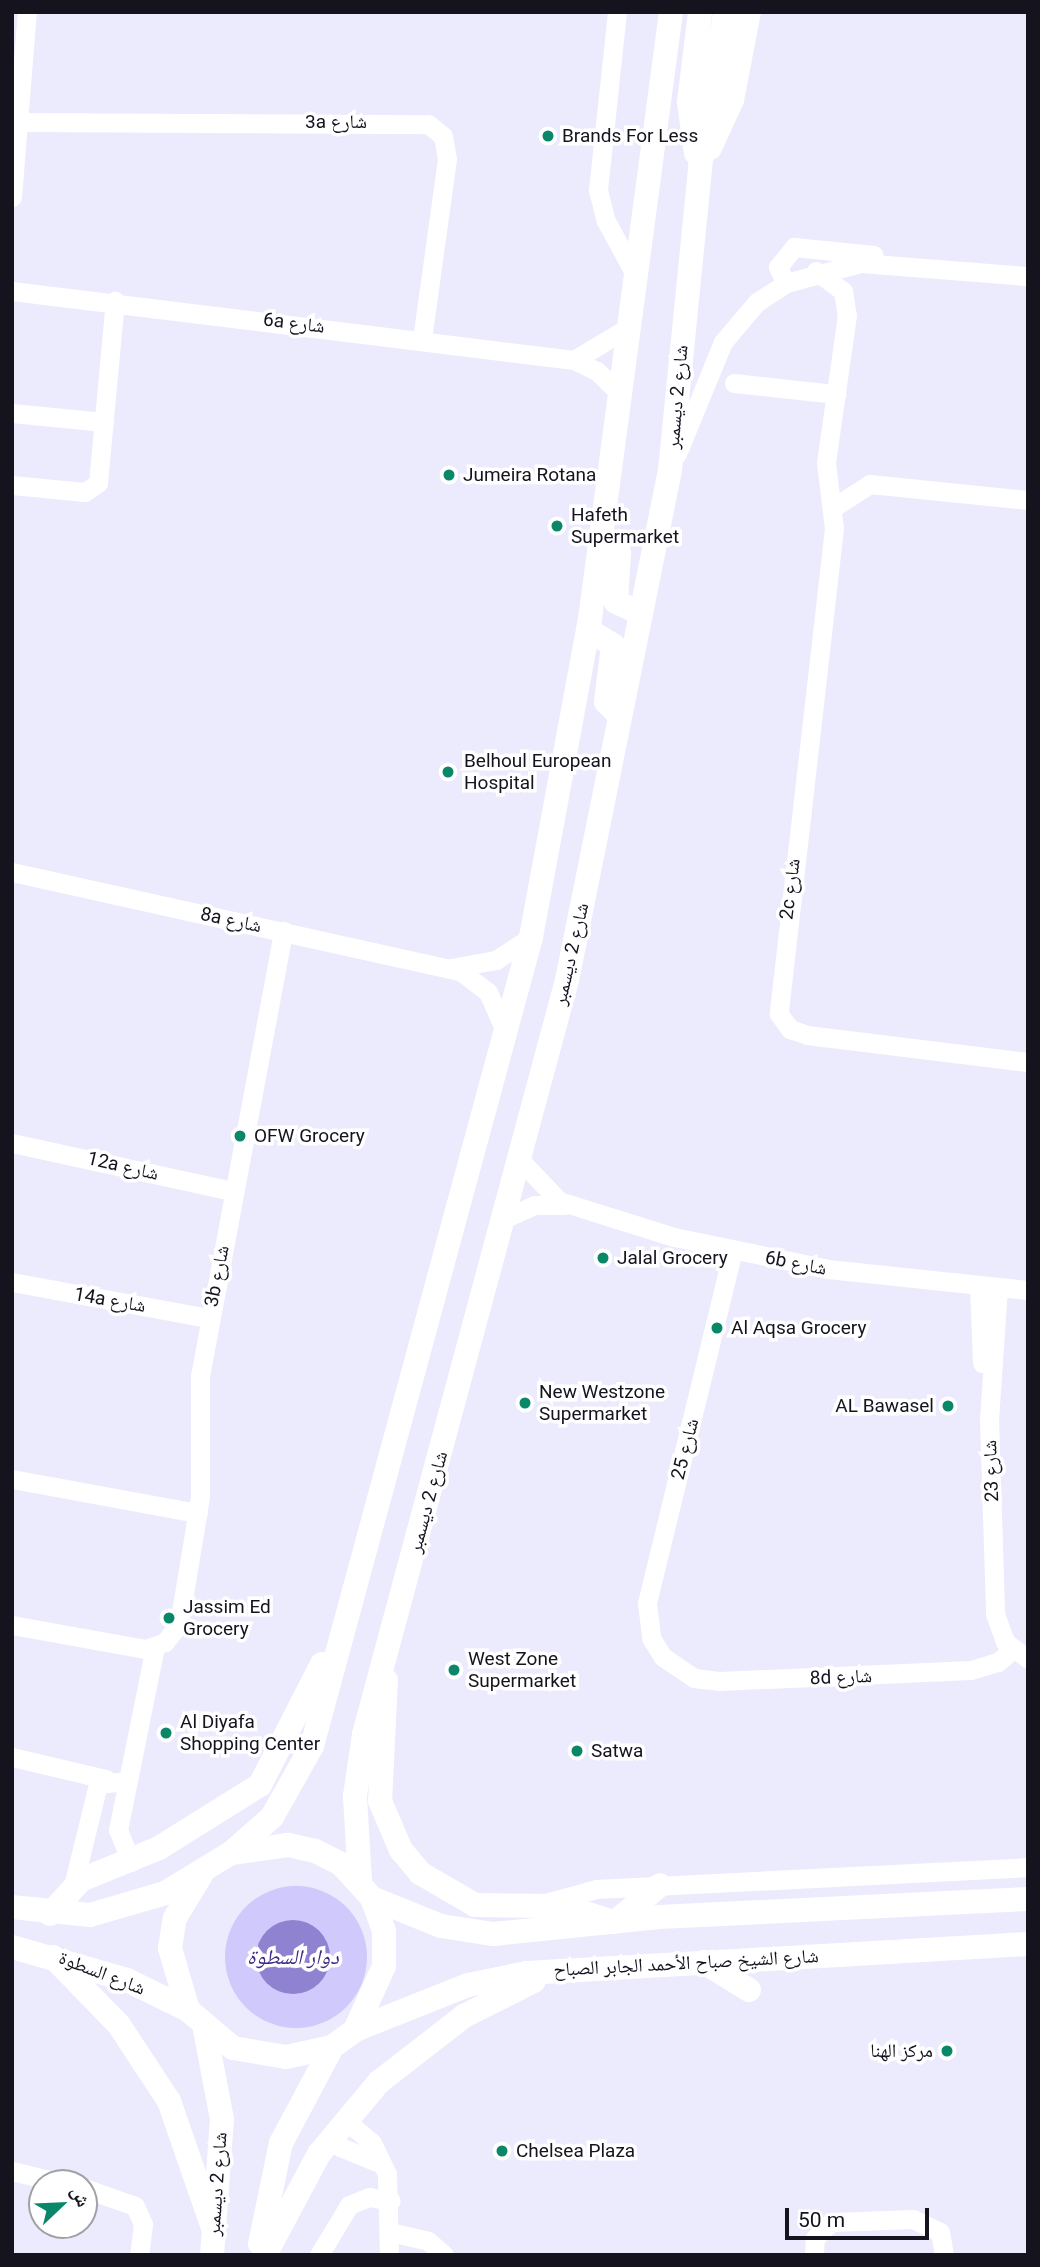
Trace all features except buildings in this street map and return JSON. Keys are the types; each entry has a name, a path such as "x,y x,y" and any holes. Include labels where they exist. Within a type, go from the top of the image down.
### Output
{"main road":[{"path":"700,12 690,102 700,167"},
{"name":"شارع 2 ديسمبر","path":"366,1889 355,1796 364,1734 520,1160 569,967 670,470 700,167 725,12"},
{"path":"700,167 732,100 749,12"},
{"path":"12,1907 50,1914 127,1908 206,1869 231,1853 272,1817 302,1771 531,937 602,541 668,17"},
{"path":"602,541 619,553 616,602 641,614"},
{"path":"588,630 613,645 606,702 619,715"},
{"path":"50,1914 73,1886 131,1862 260,1785 278,1762 342,1622"},
{"path":"385,1664 388,1726 378,1787 401,1850 428,1881 459,1899 492,1908 541,1905 614,1923 660,1885"},
{"path":"206,1869 175,1918 172,1966 188,2010 205,2030 265,2057 332,2046 355,2030 384,1966 384,1931 366,1889 316,1851 288,1845 231,1853"},
{"name":"شارع الشيخ صباح الأحمد الجابر الصباح","path":"366,1889 416,1919 480,1933 1028,1899"},
{"name":"شارع الشيخ صباح الأحمد الجابر الصباح","path":"355,2030 468,1985 557,1970 1028,1944"},
{"name":"شارع السطوة","path":"12,1947 50,1954 106,1971 188,2010"},
{"path":"50,1954 120,2025 162,2089 193,2156 213,2243"},
{"path":"704,1962 749,1990"},
{"path":"265,2255 328,2142 345,2120 429,2038 557,1970"},
{"name":"شارع 2 ديسمبر","path":"205,2030 222,2119 213,2243"},
{"path":"259,2255 281,2143 332,2046"}],"street":[{"path":"12,197 27,12"},
{"path":"617,12 599,198 637,278"},
{"name":"3a شارع","path":"19,122 428,124 443,136 447,159 422,339"},
{"path":"786,283 778,267 794,247 1028,276"},
{"path":"670,470 723,342 757,302 786,283 816,271 902,262"},
{"name":"2c شارع","path":"816,271 838,285 848,307 826,463 834,507 779,1014 790,1029 807,1035 1028,1062"},
{"name":"6a شارع","path":"12,291 115,301 575,360 597,370 621,396"},
{"path":"12,485 95,488 115,301"},
{"path":"575,360 629,327"},
{"path":"734,383 836,394"},
{"path":"12,413 104,422"},
{"path":"834,507 870,484 1028,500"},
{"name":"8a شارع","path":"12,872 450,968 488,992 505,1031"},
{"name":"3b شارع","path":"155,1647 179,1624 198,1513 198,1397 209,1318 283,931"},
{"name":"8a شارع","path":"450,968 496,960 531,937"},
{"name":"12a شارع","path":"12,1143 233,1191"},
{"name":"6b شارع","path":"520,1160 540,1187 569,1206"},
{"name":"6b شارع","path":"502,1220 534,1205 569,1206 733,1250 878,1277 1028,1290"},
{"name":"شارع 25","path":"657,1648 648,1603 733,1250"},
{"name":"14a شارع","path":"12,1282 209,1318"},
{"name":"شارع 23","path":"989,1287 989,1419 995,1614 1020,1654"},
{"path":"12,1479 198,1513"},
{"path":"12,1625 155,1647 126,1782 118,1836 131,1862"},
{"name":"8d شارع","path":"657,1648 682,1672 720,1681 971,1670 1020,1654"},
{"path":"12,1757 126,1782"},
{"path":"73,1886 96,1788 106,1779"},
{"path":"541,1905 582,1891 1028,1867"},
{"path":"345,2120 368,2138 383,2165 391,2201 390,2244"},
{"path":"328,2142 383,2165"},
{"path":"98,2192 128,2200 140,2215 142,2231 139,2255"},
{"path":"319,2255 349,2205 369,2197 391,2201"},
{"path":"814,2255 815,2238 831,2222 912,2219 940,2232 944,2255"},
{"path":"390,2244 428,2241 444,2255"},
{"path":"390,2244 432,2255"}],"shaded area":[{"path":"296,1886 323,1891 346,1907 362,1930 367,1957 362,1984 346,2007 323,2023 296,2028 269,2023 246,2007 230,1984 225,1957 230,1930 246,1907 269,1891"}],"water":[{"name":"دوار السطوة","path":"286,1920 300,1920 314,1926 324,1936 330,1957 328,1971 314,1988 300,1994 286,1994 272,1988 262,1978 256,1964 256,1950 262,1936 272,1926"}],"place":[{"name":"Brands For Less","path":"548,136"},
{"name":"Jumeira Rotana","path":"449,475"},
{"name":"Hafeth Supermarket","path":"557,526"},
{"name":"Belhoul European Hospital","path":"448,772"},
{"name":"OFW Grocery","path":"240,1136"},
{"name":"Jalal Grocery","path":"603,1258"},
{"name":"Al Aqsa Grocery","path":"717,1328"},
{"name":"New Westzone Supermarket","path":"525,1403"},
{"name":"AL Bawasel","path":"948,1406"},
{"name":"Jassim Ed Grocery","path":"169,1618"},
{"name":"West Zone Supermarket","path":"454,1670"},
{"name":"Al Diyafa Shopping Center","path":"166,1733"},
{"name":"Satwa","path":"577,1751"},
{"name":"مركز الهنا","path":"947,2051"},
{"name":"Chelsea Plaza","path":"502,2151"}]}
